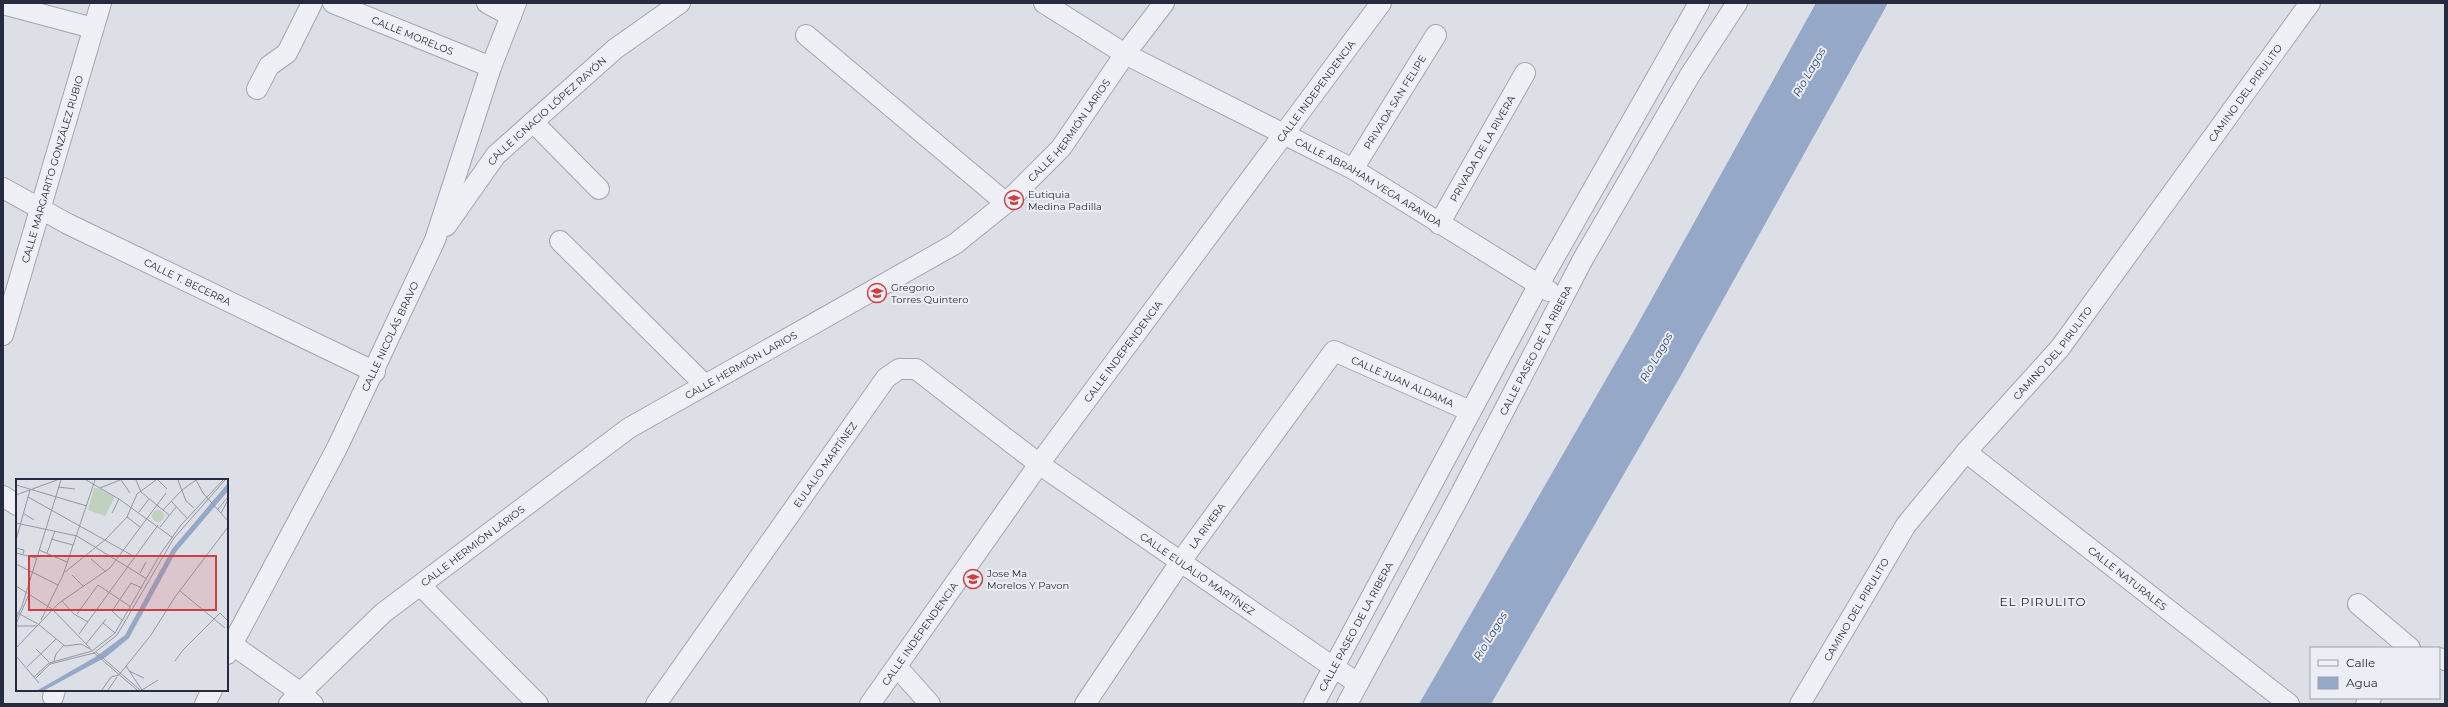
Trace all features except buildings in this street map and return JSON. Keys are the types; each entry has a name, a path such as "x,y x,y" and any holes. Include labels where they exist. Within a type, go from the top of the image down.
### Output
{"street":[{"name":"CALLE MARGARITO GONZÁLEZ RUBIO","path":"3,335 42,208 101,3"},
{"path":"257,89 269,66 287,53 312,3"},
{"name":"CALLE MORELOS","path":"333,3 491,67"},
{"path":"487,3 513,10"},
{"name":"CALLE IGNACIO LÓPEZ RAYÓN","path":"435,240 496,155 615,49 680,3"},
{"name":"CALLE ABRAHAM VEGA ARANDA","path":"1044,3 1126,54 1285,133 1353,169 1538,286 1562,298"},
{"name":"CALLE PASEO DE LA RIBERA","path":"1314,704 1538,286 1699,3"},
{"name":"CALLE PASEO DE LA RIBERA","path":"1347,704 1459,497 1583,259 1686,82 1737,3"},
{"name":"CAMINO DEL PIRULITO","path":"1800,704 1906,525 1966,452 2060,348 2310,3"},
{"path":"3,4 93,28"},
{"name":"CALLE HERMIÓN LARIOS","path":"301,700 384,613 629,428 955,244 1006,203 1061,148 1160,4"},
{"name":"CALLE INDEPENDENCIA","path":"870,704 1039,464 1285,133 1376,4"},
{"name":"CALLE NICOLÁS BRAVO","path":"229,646 337,448 375,372 435,240 491,67 513,10"},
{"path":"806,35 1006,203"},
{"name":"PRIVADA SAN FELIPE","path":"1353,169 1436,35"},
{"name":"PRIVADA DE LA RIVERA","path":"1439,224 1525,73"},
{"path":"533,122 599,189"},
{"path":"466,144 496,155"},
{"name":"CALLE T. BECERRA","path":"3,188 42,208 68,224 375,372"},
{"path":"560,241 705,385"},
{"name":"CALLE JUAN ALDAMA","path":"1334,351 1470,411"},
{"name":"LA RIVERA","path":"1085,704 1181,561 1334,351"},
{"name":"EULALIO MARTÍNEZ","path":"656,704 886,378 899,369 916,369 1039,464"},
{"name":"CALLE NATURALES","path":"1966,452 2289,704"},
{"name":"CALLE EULALIO MARTÍNEZ","path":"1039,464 1333,667 1358,682"},
{"path":"3,496 16,504"},
{"path":"421,586 538,704"},
{"path":"2358,604 2409,647"},
{"path":"229,646 301,700"},
{"path":"897,667 930,704"},
{"path":"205,704 212,691"}],"water":[{"name":"Río Lagos","path":"1816,3 1888,3 1680,377 1491,704 1419,704 1635,329"}],"place":[{"name":"Eutiquia Medina Padilla","path":"1014,200"},
{"name":"Gregorio Torres Quintero","path":"877,293"},
{"name":"Jose Ma Morelos Y Pavon","path":"973,579"}],"district":[{"name":"EL PIRULITO","path":"2043,602"}]}
